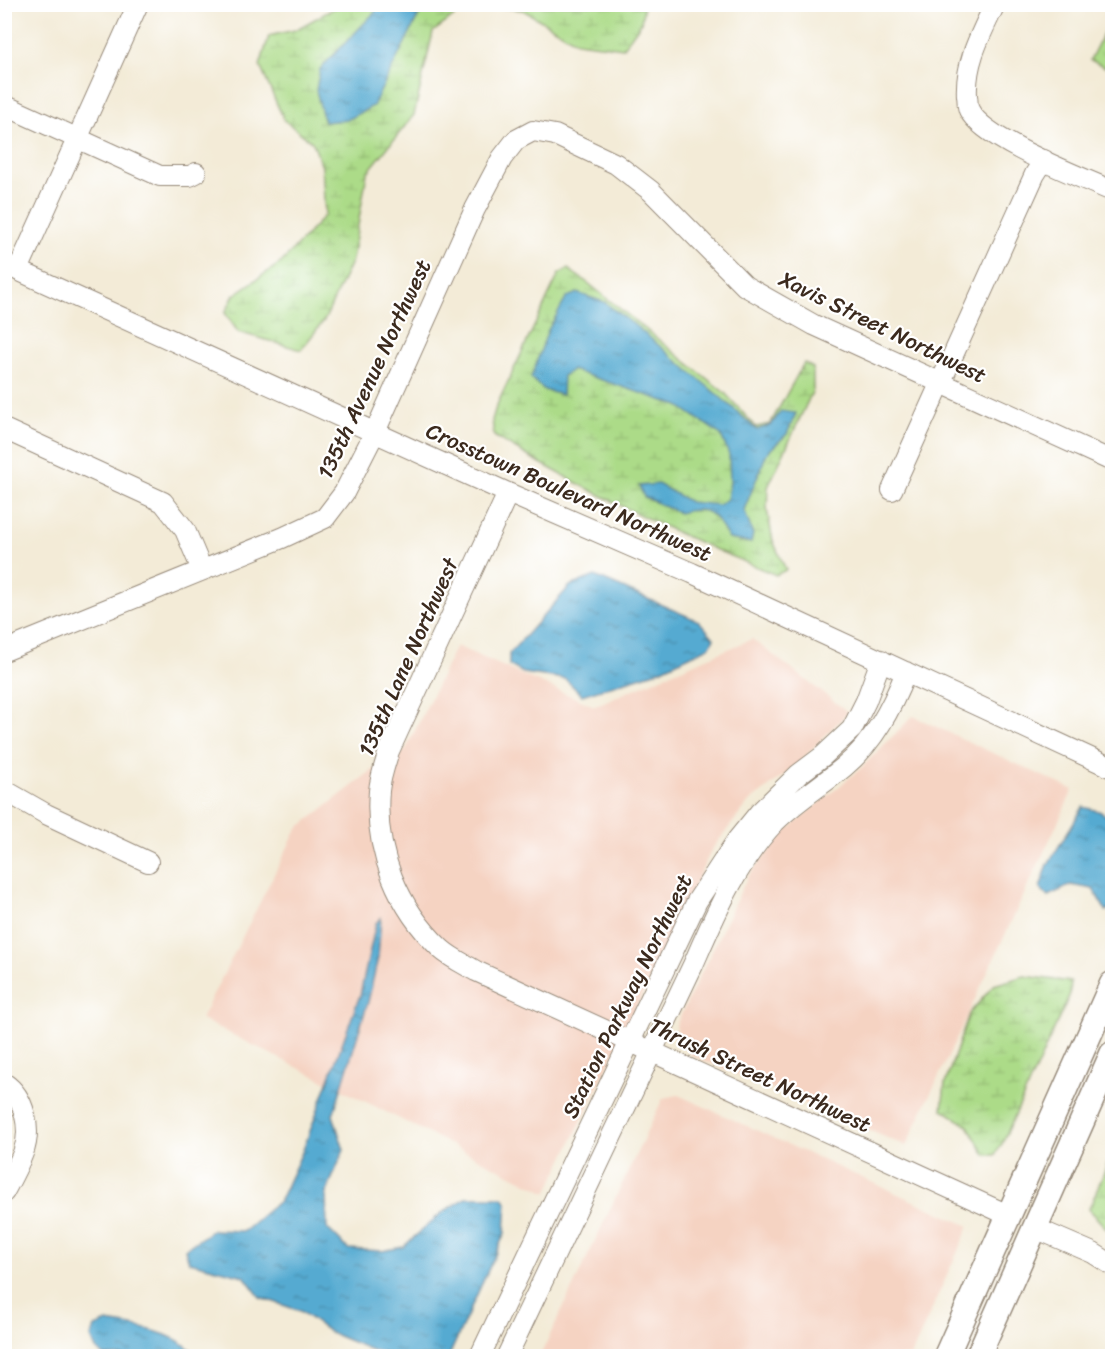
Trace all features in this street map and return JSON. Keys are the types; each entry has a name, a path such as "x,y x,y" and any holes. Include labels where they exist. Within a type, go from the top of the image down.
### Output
{"main road":[{"path":"946,1356 1113,984"},
{"path":"978,1356 1113,1054"}],"street":[{"path":"11,267 77,138 138,4"},
{"path":"995,4 973,53 968,70 968,109 978,122 1001,139 1113,192"},
{"path":"4,105 160,176 190,176 196,173"},
{"name":"Xavis Street Northwest","path":"533,131 555,135 616,164 651,191 745,286 814,326 1113,462"},
{"name":"135th Avenue Northwest","path":"4,651 282,538 325,518 344,493 375,432 475,209 502,158 516,140 533,131"},
{"path":"892,490 1035,174 1044,160"},
{"name":"Crosstown Boulevard Northwest","path":"11,267 692,573 1113,768"},
{"path":"4,429 163,502 185,530 202,570"},
{"name":"135th Lane Northwest","path":"392,881 379,831 379,790 388,751 508,492"},
{"name":"Station Parkway Northwest","path":"480,1356 697,901 737,840 759,813 852,729 866,701 880,660"},
{"name":"Station Parkway Northwest","path":"507,1356 728,890 743,864 775,823 799,801 846,765 874,737 893,704 906,672"},
{"path":"815,763 829,779"},
{"path":"4,790 46,814 148,862"},
{"path":"710,880 728,890"},
{"name":"Thrush Street Northwest","path":"392,881 417,922 442,950 476,971 1008,1215"},
{"path":"4,1083 22,1102 27,1128 24,1151 4,1192"},
{"path":"1035,1228 1093,1253 1113,1265"}],"shaded area":[{"path":"752,639 848,712 796,766 749,802 712,849 547,1193 201,1019 297,829 370,772 405,751 456,646 594,706"},
{"path":"913,716 1073,790 906,1146 691,1055 680,1042 676,1025 748,876 785,832 860,769"},
{"path":"678,1095 969,1226 911,1356 540,1356 663,1098"}],"green space":[{"path":"340,5 469,5 433,32 414,115 367,173 352,260 325,319 301,350 238,332 225,313 234,295 282,262 325,215 322,167 313,143 284,120 260,66 269,36 295,30"},
{"path":"477,5 644,5 641,23 623,48 577,42 523,10"},
{"path":"1112,16 1112,70 1090,60"},
{"path":"568,269 725,393 756,427 770,424 804,363 813,368 813,390 768,487 767,510 773,541 786,570 776,575 668,528 562,475 494,436 492,420 496,407 559,274"},
{"path":"1024,976 1071,982 1070,994 1002,1144 995,1155 985,1155 968,1126 942,1109 945,1084 969,1014 994,985"},
{"path":"1112,1153 1112,1235 1089,1209"}],"water":[{"path":"379,5 424,5 373,106 347,120 324,122 316,90 320,69 375,12"},
{"path":"577,293 604,302 637,327 757,430 771,425 781,411 796,413 787,434 767,453 744,510 753,534 751,543 729,539 715,518 705,511 679,513 644,497 639,486 658,484 690,502 718,505 727,499 730,482 729,455 721,435 679,406 572,370 563,376 562,395 544,390 531,378 548,330 567,297"},
{"path":"595,576 699,621 714,638 709,647 658,671 582,695 565,679 523,673 509,665 509,654 570,586"},
{"path":"1083,807 1099,811 1112,819 1112,906 1106,911 1093,889 1071,885 1048,896 1040,888 1048,864"},
{"path":"381,918 378,958 368,1002 333,1115 344,1150 326,1193 327,1228 348,1249 382,1251 403,1247 440,1214 467,1197 503,1197 507,1203 505,1233 449,1356 399,1356 374,1351 331,1333 300,1311 260,1297 244,1276 189,1262 185,1249 213,1230 244,1231 280,1200 303,1150 360,995 376,923"},
{"path":"107,1322 164,1334 184,1344 192,1351 193,1356 104,1356 96,1349 91,1337 95,1327"}]}
